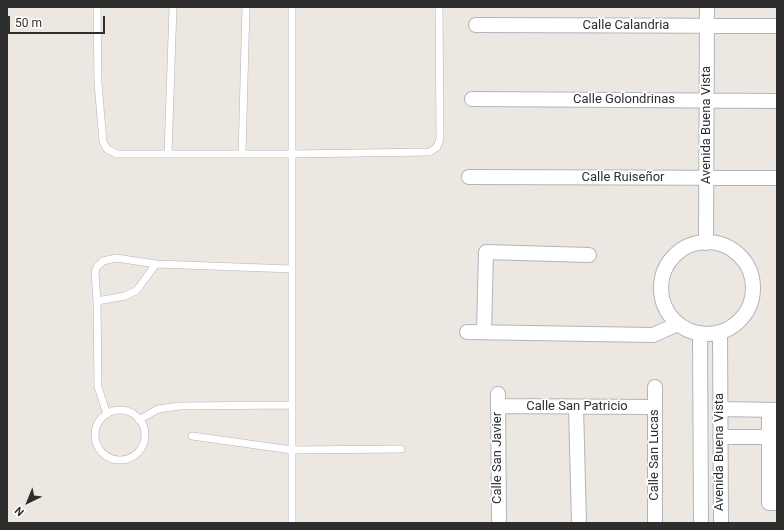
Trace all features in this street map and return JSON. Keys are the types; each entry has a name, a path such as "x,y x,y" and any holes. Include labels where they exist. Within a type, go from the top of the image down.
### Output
{"street":[{"name":"Avenida Buena Vista","path":"706,243 707,7"},
{"name":"Calle Calandria","path":"476,25 777,26"},
{"name":"Calle Golondrinas","path":"472,99 777,101"},
{"name":"Calle Ruiseñor","path":"468,177 777,178"},
{"path":"712,242 726,246 739,256 748,269 752,284 751,300 745,314 734,326 720,332 705,334 690,331 678,324 668,313 662,299 661,284 664,270 672,258 683,248 697,243 706,243 712,242"},
{"path":"484,332 486,252 589,255"},
{"path":"467,332 653,335 678,324"},
{"name":"Avenida Buena Vista","path":"720,332 721,523"},
{"name":"Avenida Buena Vista","path":"700,333 701,523"},
{"name":"Calle San Lucas","path":"655,523 656,387"},
{"name":"Calle San Patricio","path":"498,400 576,407 655,407"},
{"name":"Calle San Javier","path":"498,400 499,523"},
{"path":"576,407 579,523"},
{"path":"720,409 773,410 769,437 769,503 777,503"},
{"path":"720,438 769,437"}],"lane":[{"path":"97,7 98,83 103,142 107,149 118,154 430,152 437,147 440,139 439,7"},
{"path":"168,154 173,7"},
{"path":"242,154 246,7"},
{"path":"292,7 292,523"},
{"path":"107,414 98,386 97,301 95,272 97,267 103,261 116,258 156,264 292,269"},
{"path":"97,301 125,296 137,290 156,264"},
{"path":"139,420 158,409 180,406 292,405"},
{"path":"113,411 127,412 134,415 139,420 145,432 144,440 138,452 126,460 112,459 100,451 95,438 95,431 97,424 107,414 113,411"},
{"path":"192,436 292,450 401,449"}]}
